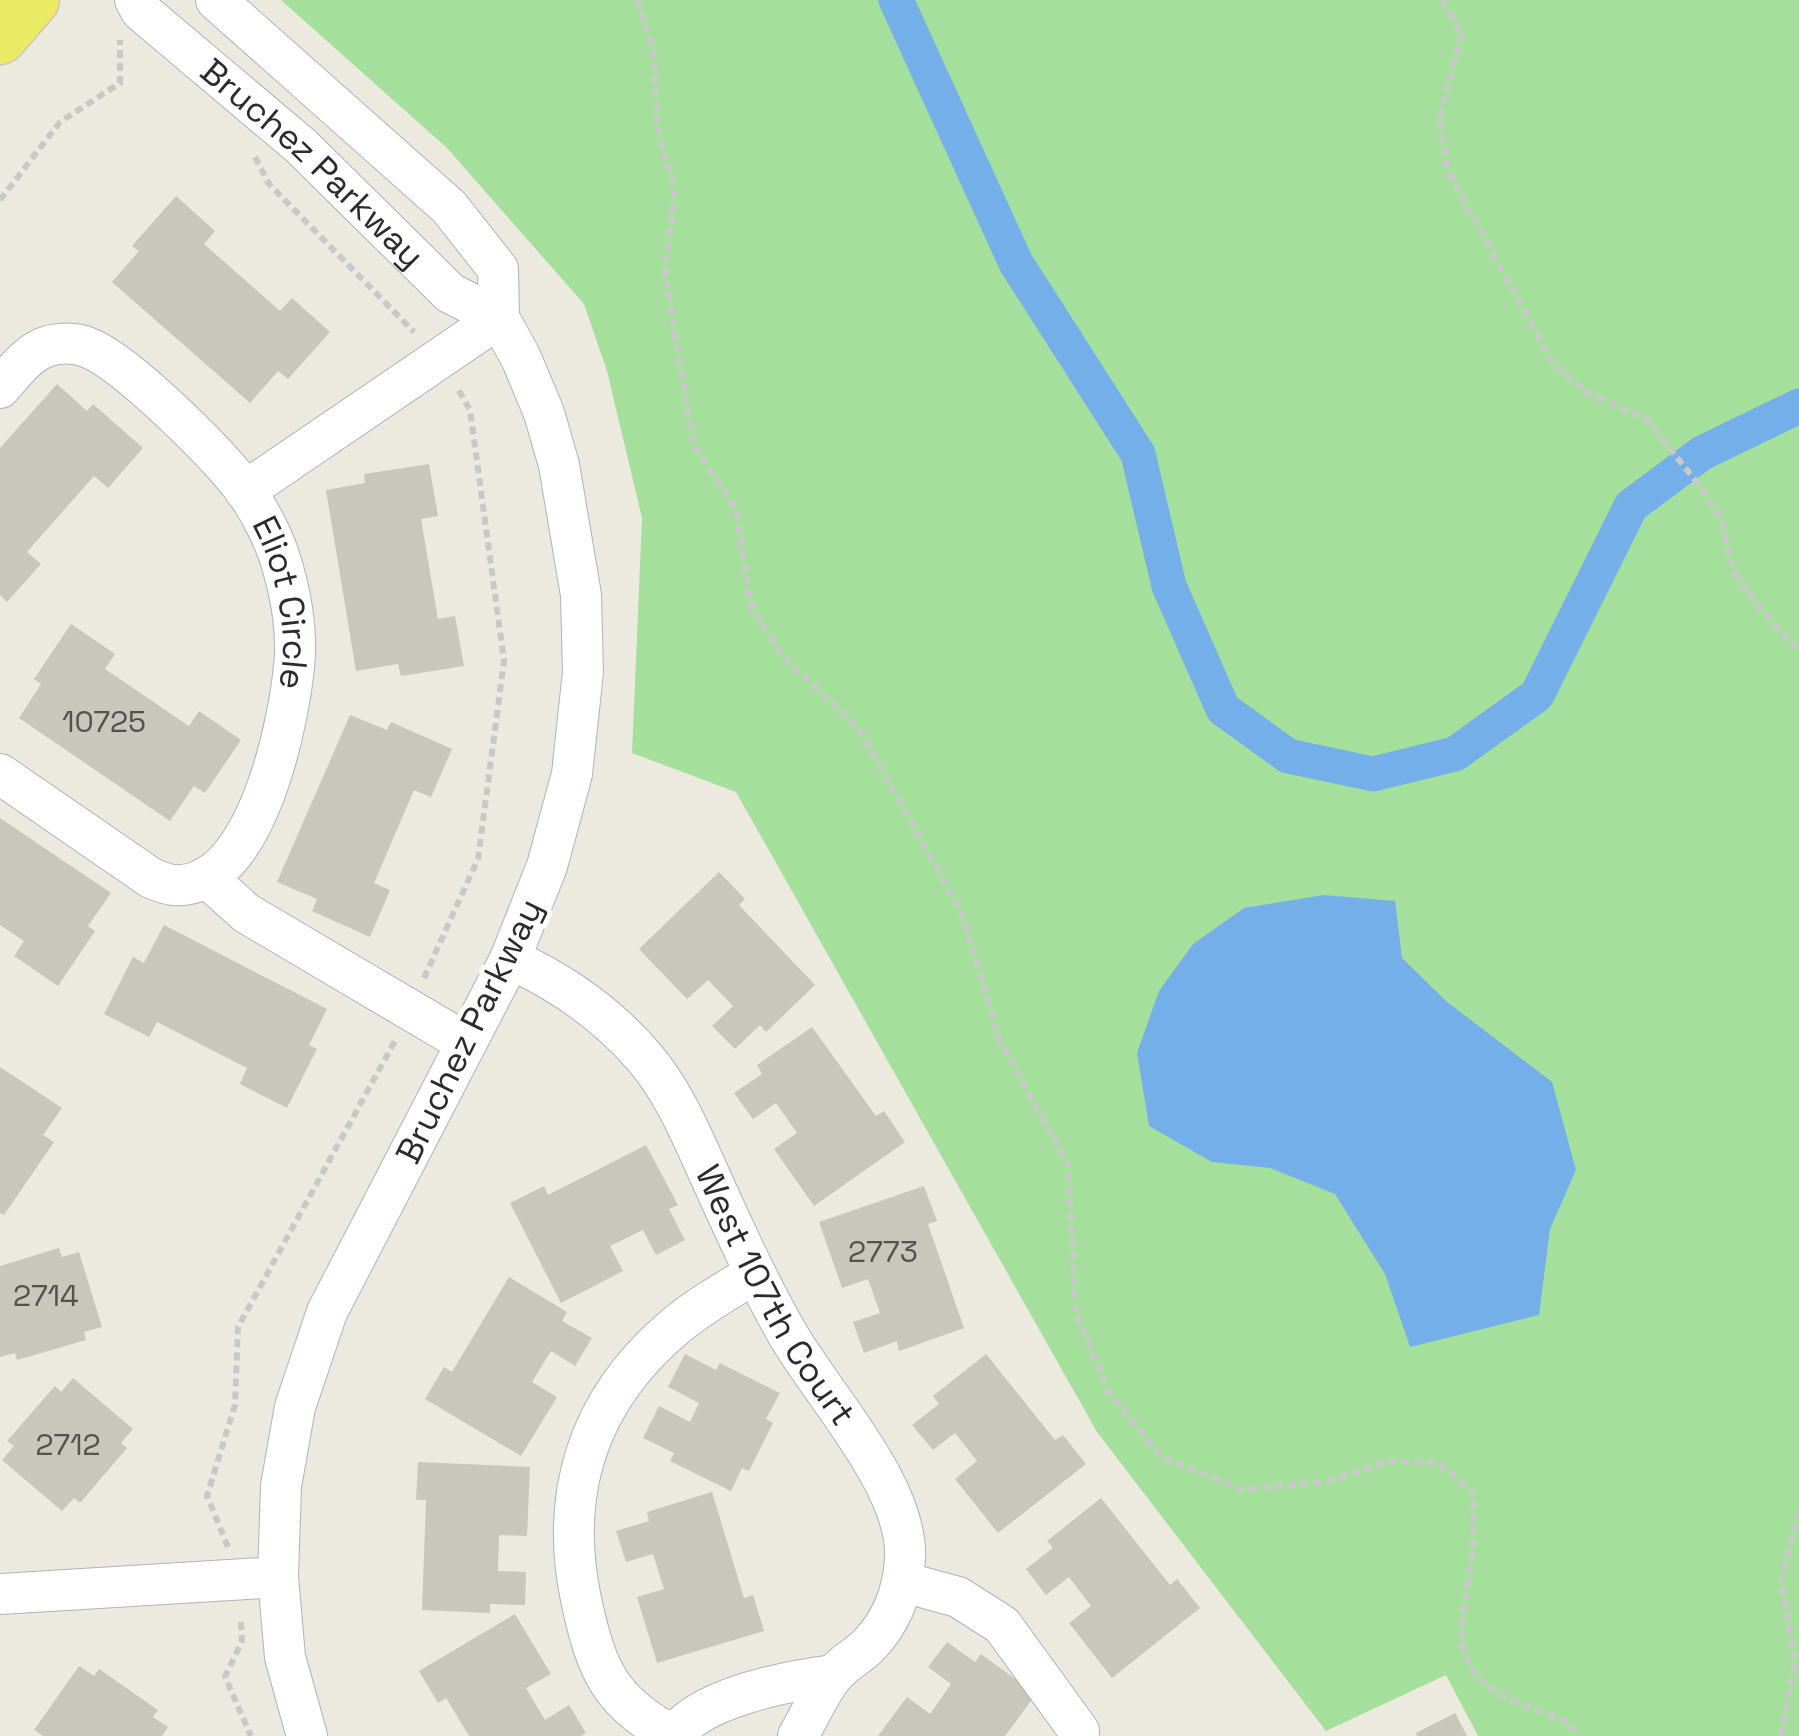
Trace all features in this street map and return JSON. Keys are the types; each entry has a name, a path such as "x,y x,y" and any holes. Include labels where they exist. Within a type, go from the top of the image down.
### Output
{"main road":[{"path":"0,38 34,0"}],"street":[{"name":"Bruchez Parkway","path":"135,0 141,11 355,196 450,293 499,318"},
{"name":"Bruchez Parkway","path":"216,0 449,207 498,269 499,318 522,358 560,466 581,595 583,672 572,774 547,866 510,959 319,1333 295,1407 259,1578 307,1736"},
{"name":"Eliot Circle","path":"246,491 499,318"},
{"name":"Eliot Circle","path":"0,388 39,348 59,344 92,349 136,381 220,460 246,491 282,563 294,624 295,654 285,723 270,780 242,842 206,878"},
{"path":"0,774 151,878 172,885 206,878 246,913 466,1043"},
{"name":"West 107th Court","path":"510,959 577,996 644,1056 674,1096 788,1336 876,1468 904,1526 903,1582 898,1599 879,1632 833,1676 798,1736"},
{"path":"755,1273 675,1326 632,1371 602,1417 577,1478 572,1530 576,1577 604,1676 620,1699 643,1720 674,1736 694,1715 779,1682 833,1676"},
{"path":"0,1594 259,1578"},
{"path":"903,1582 958,1597 1002,1626 1079,1731"}],"path":[{"path":"637,0 654,54 657,126 675,192 665,273 693,444 736,510 750,604 784,658 859,728 961,912 1000,1041 1068,1166 1076,1313 1108,1391 1162,1458 1244,1490 1327,1481 1390,1461 1439,1463 1473,1493 1472,1552 1460,1642 1472,1673 1510,1700 1573,1725 1581,1736"},
{"path":"1442,0 1462,34 1439,118 1448,172 1554,364 1588,394 1646,419 1700,485 1721,519 1732,569 1754,602 1799,651"},
{"path":"0,200 60,122 120,83 120,34 138,43"},
{"path":"252,1736 225,1677 242,1641 259,1578 206,1496 235,1405 238,1327 409,1011 478,859 504,660 470,410 440,358 268,184 253,154"},
{"path":"1781,1736 1795,1662 1781,1580 1799,1513"}],"green space":[{"path":"281,0 1799,0 1799,1736 1478,1736 1446,1675 1326,1731 1097,1432 736,792 632,753 642,518 607,371 584,304 447,148"}],"water":[{"path":"1324,895 1395,901 1402,958 1446,1001 1552,1082 1576,1170 1550,1229 1539,1315 1410,1347 1385,1274 1335,1194 1270,1168 1212,1162 1149,1126 1137,1053 1159,991 1193,944 1244,908"}],"building":[{"path":"176,196 215,231 204,244 280,311 292,298 330,332 288,379 278,371 250,403 112,282 139,251 132,246"},
{"path":"57,384 87,411 93,404 143,448 108,488 94,476 27,552 41,564 7,602 0,595 0,448"},
{"path":"429,464 438,516 421,519 438,619 455,616 464,666 401,676 398,664 356,671 326,490 365,483 364,474"},
{"path":"71,624 115,654 105,669 189,726 199,711 241,740 205,793 194,786 170,821 19,718 41,684 34,679"},
{"path":"350,715 387,730 391,722 452,749 431,797 414,790 374,883 390,890 370,937 312,911 317,899 277,882"},
{"path":"0,818 111,893 88,926 95,931 58,986 14,956 24,941 0,925"},
{"path":"719,872 745,899 739,905 815,985 766,1032 760,1025 735,1049 712,1026 733,1006 708,980 687,999 639,949"},
{"path":"164,925 327,1009 309,1045 317,1049 287,1108 240,1084 247,1068 157,1022 149,1037 104,1014 133,957 144,963"},
{"path":"812,1027 876,1116 884,1111 905,1142 814,1206 774,1149 797,1133 776,1103 753,1119 734,1093 762,1074 757,1065"},
{"path":"0,1067 62,1108 43,1135 54,1142 4,1215 0,1213"},
{"path":"646,1145 678,1205 669,1209 685,1240 656,1255 643,1230 610,1246 623,1271 561,1303 510,1203 544,1186 548,1195"},
{"path":"924,1186 937,1221 928,1224 964,1328 899,1351 897,1341 864,1353 853,1322 880,1313 868,1279 842,1288 819,1222"},
{"path":"59,1248 62,1257 79,1252 102,1327 84,1332 86,1340 17,1360 15,1353 0,1357 0,1266"},
{"path":"509,1277 567,1312 562,1321 592,1338 575,1366 551,1351 532,1382 557,1397 521,1456 425,1399 444,1367 452,1372"},
{"path":"685,1354 716,1370 720,1363 780,1393 766,1419 773,1423 749,1471 742,1468 731,1491 670,1461 674,1453 643,1438 659,1406 690,1422 699,1403 668,1387"},
{"path":"986,1354 1055,1440 1063,1435 1086,1464 998,1533 955,1479 977,1461 955,1433 933,1450 912,1425 939,1404 933,1396"},
{"path":"73,1378 133,1429 121,1443 127,1448 80,1503 74,1498 62,1511 2,1460 14,1446 7,1441 55,1386 61,1392"},
{"path":"418,1462 530,1467 527,1536 499,1535 498,1571 526,1572 525,1605 490,1604 490,1613 422,1610 426,1500 416,1500"},
{"path":"712,1492 744,1598 753,1595 764,1631 657,1663 637,1597 664,1589 653,1554 626,1562 616,1531 649,1521 647,1512"},
{"path":"1101,1498 1170,1585 1177,1579 1200,1608 1112,1678 1069,1623 1091,1606 1069,1577 1046,1595 1026,1569 1053,1548 1047,1541"},
{"path":"515,1614 551,1674 526,1688 545,1720 569,1705 586,1733 581,1736 469,1736 446,1698 438,1703 419,1671"},
{"path":"947,1642 975,1662 981,1654 1036,1694 1005,1736 878,1736 907,1697 930,1714 951,1684 928,1667"},
{"path":"79,1666 94,1676 99,1669 158,1710 153,1717 168,1727 162,1736 43,1736 34,1730"},
{"path":"1455,1713 1467,1736 1417,1736 1416,1733"}],"waterway":[{"path":"896,0 1016,263 1138,454 1169,586 1223,709 1288,756 1373,774 1455,754 1537,695 1631,506 1702,453 1799,406"}]}
